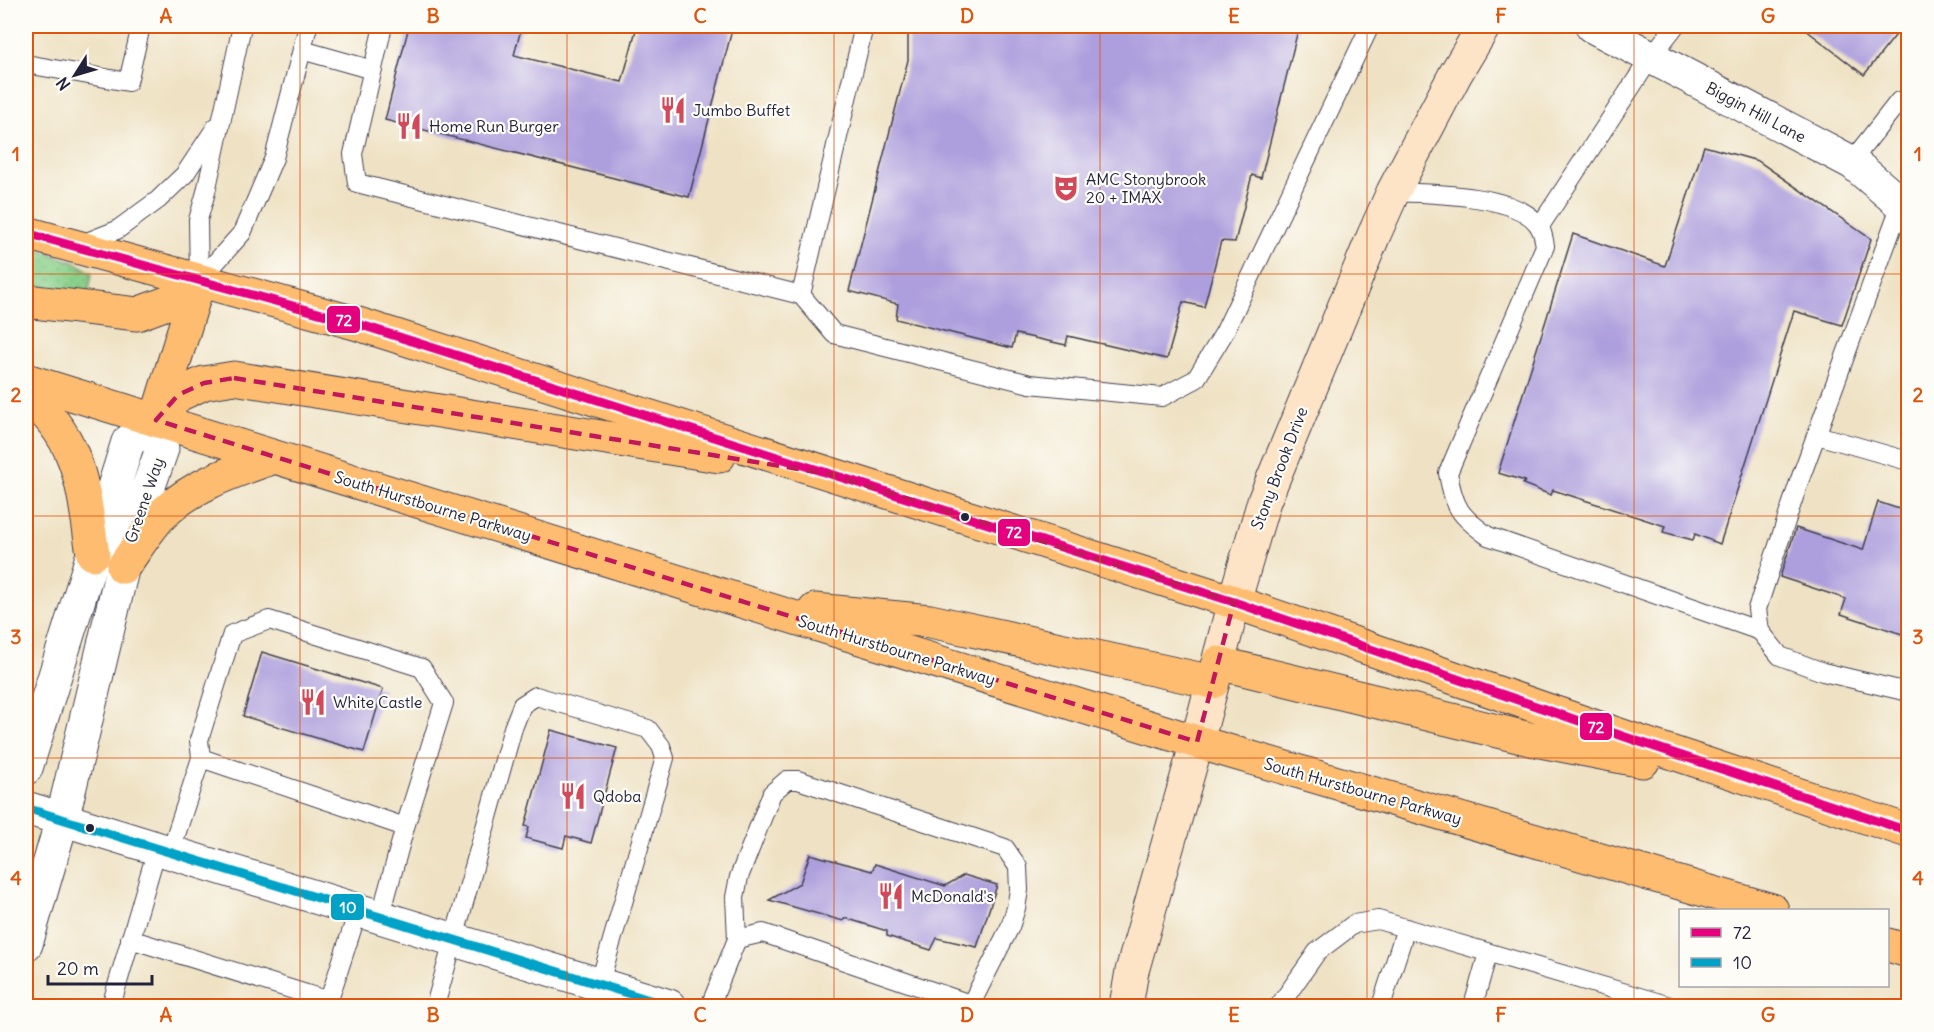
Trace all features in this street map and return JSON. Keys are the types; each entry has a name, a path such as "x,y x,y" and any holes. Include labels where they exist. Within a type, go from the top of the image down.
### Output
{"main road":[{"path":"26,233 355,323 1234,602 1908,831"},
{"path":"26,301 137,314 175,300 199,282"},
{"path":"156,420 199,282"},
{"path":"156,420 178,395 204,383 234,378 830,474"},
{"name":"South Hurstbourne Parkway","path":"26,380 1197,742 1769,909"},
{"path":"26,396 43,409 69,446 80,476 93,554"},
{"path":"123,567 164,512 186,495 214,480 274,457"},
{"path":"747,603 930,621 1216,672 1530,739 1780,788"},
{"path":"1889,946 1908,951"}],"street":[{"name":"Stony Brook Drive","path":"1126,1006 1132,971 1264,501 1393,192 1456,73 1484,26"},
{"name":"Biggin Hill Lane","path":"1592,26 1851,162 1905,209"},
{"name":"Greene Way","path":"26,768 128,442 156,420 162,449 128,545 62,820 26,944"},
{"path":"26,808 454,940 596,996 669,1006"}],"lane":[{"path":"26,64 128,82 141,26"},
{"path":"199,282 198,220 242,26"},
{"path":"199,282 242,233 274,158 308,26"},
{"path":"383,26 353,154 357,183 801,295 834,334 1030,384 1162,397 1196,379 1224,333 1370,26"},
{"path":"801,295 864,26"},
{"path":"1540,226 1651,57 1675,26"},
{"path":"302,50 372,70"},
{"path":"1851,162 1899,101"},
{"path":"75,247 117,230 158,200 185,174 222,118"},
{"path":"1393,192 1459,196 1491,201 1521,210 1540,226 1545,246 1448,473 1452,496 1466,521 1488,536 1760,631"},
{"path":"1905,209 1817,435 1757,609 1760,631 1780,656 1823,672 1908,692"},
{"path":"1817,435 1908,460"},
{"path":"111,1006 130,939 201,758 199,740 232,634 269,620 422,668 444,703 405,827 328,1004 130,939"},
{"path":"435,1006 513,728 522,705 536,696 648,729 661,746 664,758 596,996"},
{"path":"201,758 405,827"},
{"path":"710,1006 737,939 735,897 739,877 772,793 787,780 798,780 1005,848 1018,867 1019,890 1010,927 970,1005 763,933 737,939"},
{"path":"1279,1006 1317,952 1354,924 1378,920 1670,1006"},
{"path":"1381,1006 1406,928"},
{"path":"1473,1006 1488,953"}],"highlighted area":[{"path":"234,378 830,474 1234,602 1197,742 156,420 178,395 204,383"}],"green space":[{"path":"26,245 76,263 92,273 88,294 26,287"}],"building":[{"path":"409,26 522,26 514,55 622,82 637,26 733,26 689,197 385,120"},
{"name":"AMC Stonybrook 20 + IMAX","path":"908,26 1299,26 1261,178 1252,175 1235,242 1221,241 1204,307 1183,302 1167,359 1068,336 1066,345 1016,334 1012,348 896,319 898,304 849,291 908,60"},
{"path":"1801,26 1903,26 1864,75"},
{"path":"1704,146 1758,161 1871,239 1842,325 1794,311 1720,544 1695,534 1693,540 1663,532 1665,526 1553,490 1551,495 1523,484 1525,481 1498,473 1573,234 1665,266"},
{"path":"1878,502 1908,512 1908,636 1841,614 1846,599 1780,577 1796,528 1863,550"},
{"name":"White Castle","path":"262,652 383,689 364,752 243,716"},
{"name":"Qdoba","path":"551,730 617,748 591,843 566,836 563,848 526,838 529,827 525,826"},
{"name":"McDonald's","path":"810,854 872,871 875,864 945,886 964,875 997,885 977,947 937,938 931,950 887,936 887,931 845,918 843,921 769,900 800,883"}],"transit line":[{"name":"72","path":"26,233 355,323 1234,602 1637,741 1908,831"},
{"name":"10","path":"26,808 669,1006"}],"place":[{"name":"Jumbo Buffet","path":"673,110"},
{"name":"Home Run Burger","path":"409,126"},
{"name":"AMC Stonybrook 20 + IMAX","path":"1066,188"},
{"name":"White Castle","path":"313,702"},
{"name":"Qdoba","path":"573,796"},
{"name":"McDonald's","path":"891,896"}]}
